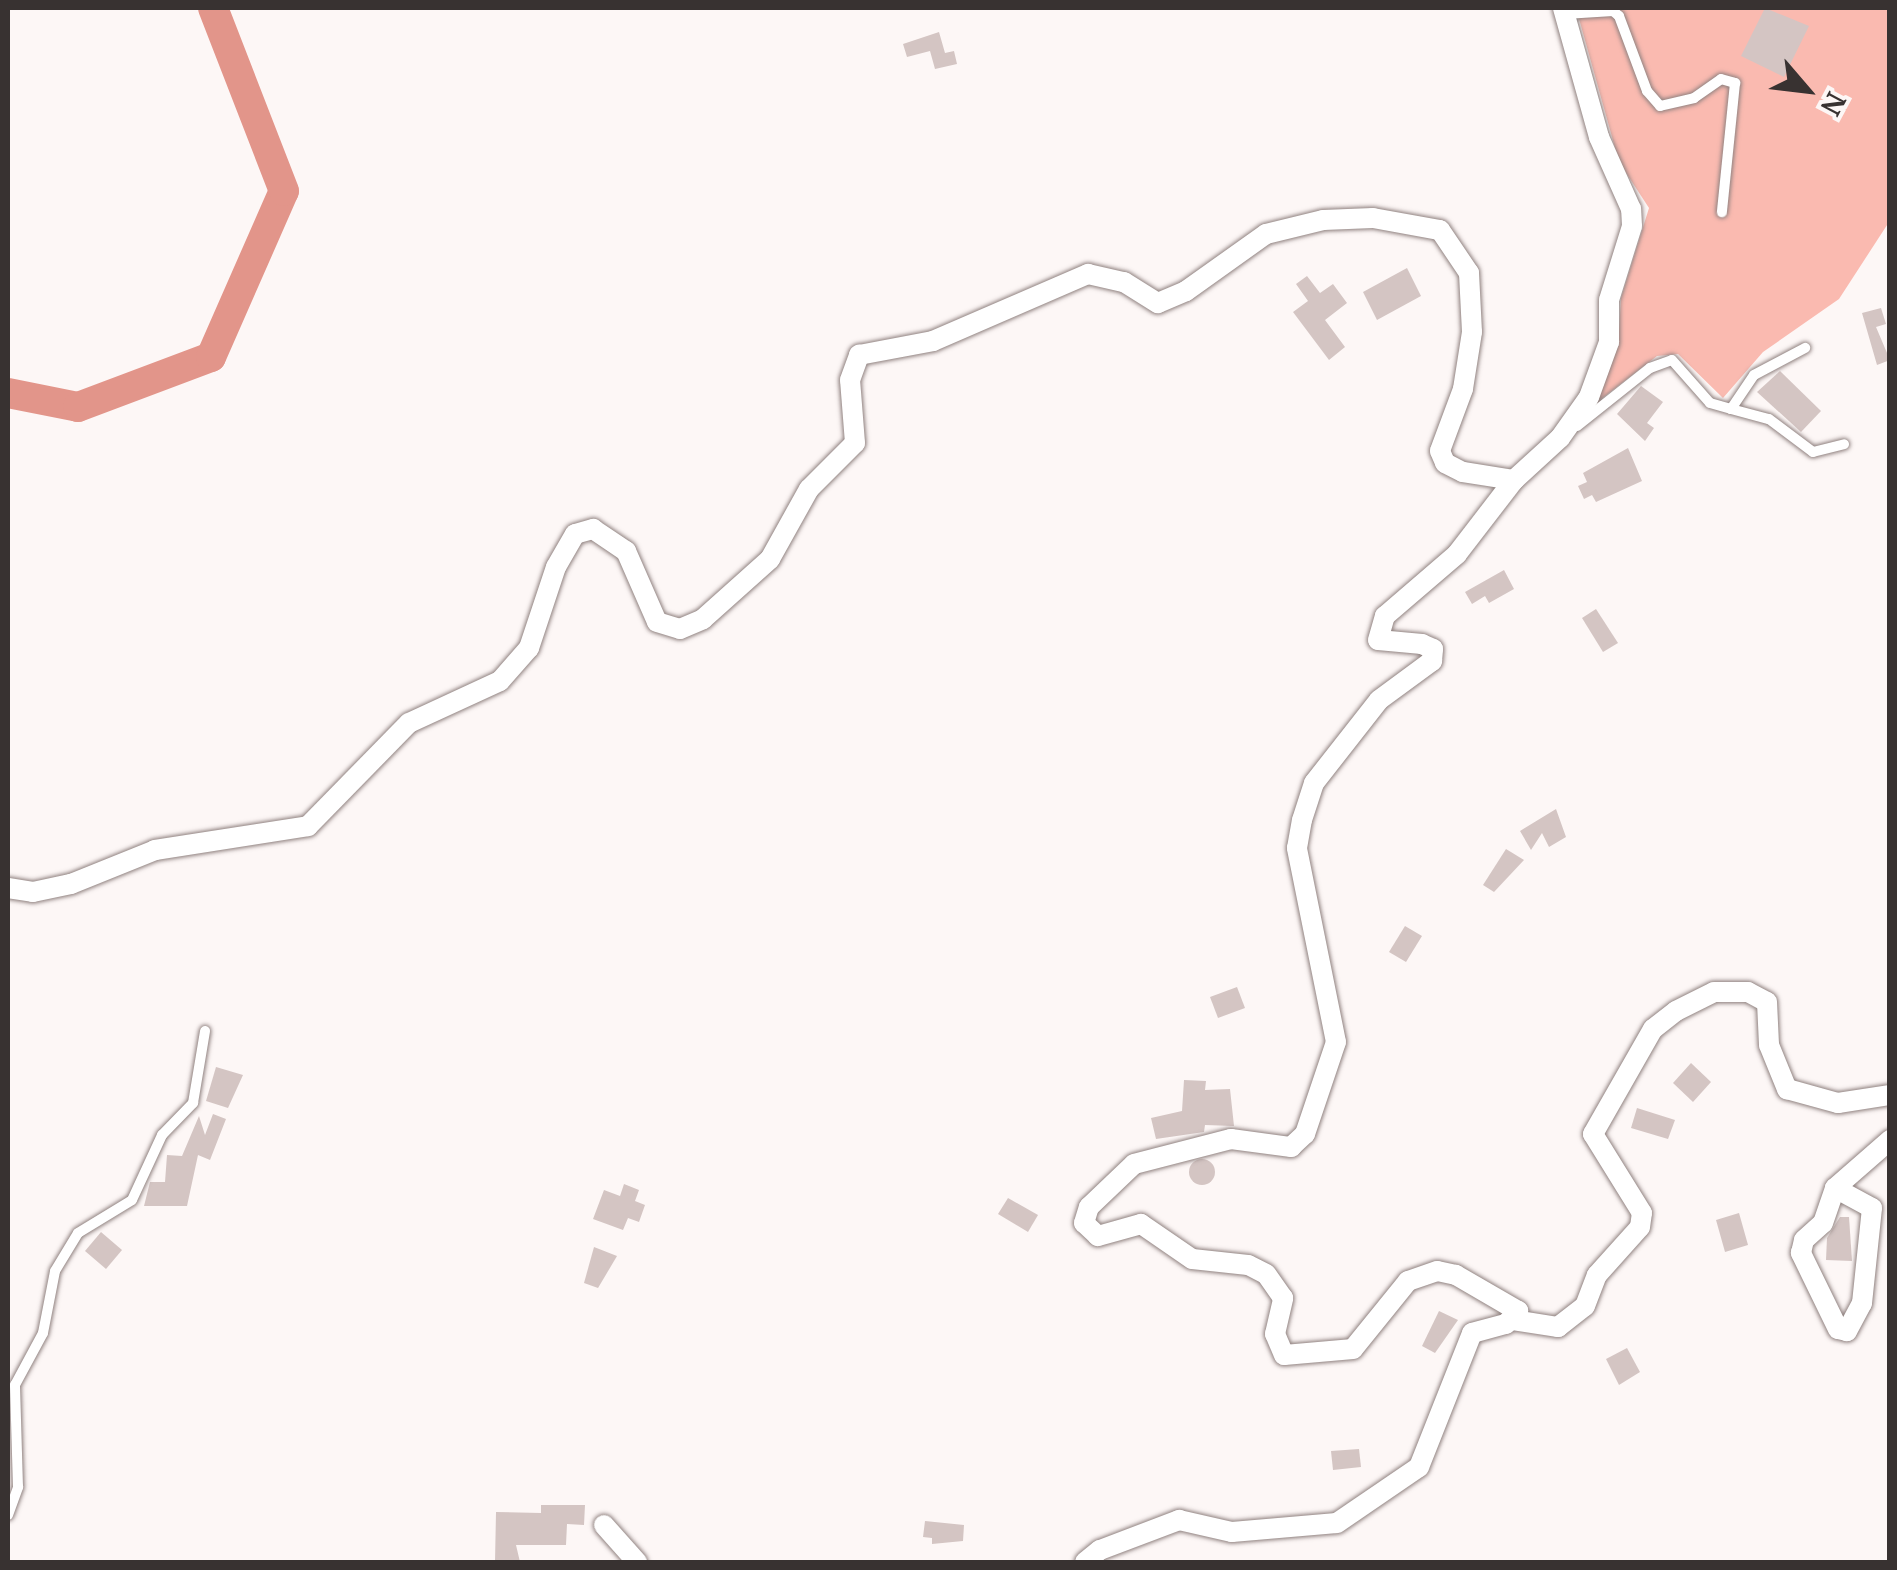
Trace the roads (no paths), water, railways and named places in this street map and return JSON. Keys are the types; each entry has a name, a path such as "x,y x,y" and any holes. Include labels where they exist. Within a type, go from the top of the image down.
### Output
{"street":[{"path":"1513,1320 1514,1303 1437,1271 1408,1281 1353,1348 1284,1355 1275,1334 1283,1298 1266,1274 1248,1264 1192,1259 1141,1224 1098,1236 1084,1224 1089,1207 1134,1164 1231,1139 1292,1147 1305,1134 1336,1042 1298,848 1314,783 1379,700 1432,661 1433,649 1422,644 1378,640 1385,616 1457,554 1514,480 1560,438 1589,397 1610,342 1608,300 1632,226 1631,209 1598,138 1564,11"},
{"path":"8,888 33,892 72,884 155,850 308,826 410,722 500,681 529,648 556,567 575,534 592,529 626,551 657,622 680,629 704,618 770,559 809,488 855,443 850,380 860,355 933,341 1088,274 1124,282 1158,303 1186,291 1266,234 1323,220 1373,218 1440,230 1469,273 1472,332 1463,389 1440,451 1444,463 1463,472 1514,480"},
{"path":"1085,1562 1100,1550 1179,1520 1232,1532 1337,1523 1419,1467 1472,1333 1513,1320 1558,1327 1585,1306 1597,1275 1640,1227 1642,1213 1593,1134 1653,1029 1676,1011 1714,992 1748,992 1766,1002 1770,1045 1787,1089 1838,1103 1890,1095"},
{"path":"1835,1188 1872,1208 1862,1303 1848,1331 1838,1330 1801,1253 1804,1240 1823,1223 1835,1188 1890,1140"},
{"path":"604,1525 637,1562"}],"lane":[{"path":"1564,11 1613,11 1619,16 1647,91 1660,106 1694,98 1722,79 1735,83 1722,212"},
{"path":"1731,409 1754,375 1805,348"},
{"path":"1560,438 1660,361 1683,365 1710,403 1790,426"},
{"path":"1769,419 1813,452 1844,444"},
{"path":"8,1515 18,1487 16,1385 43,1333 55,1271 78,1233 132,1200 162,1134 193,1103 205,1031"}],"waterway":[{"path":"8,393 78,407 211,357 284,191 213,8"}]}
